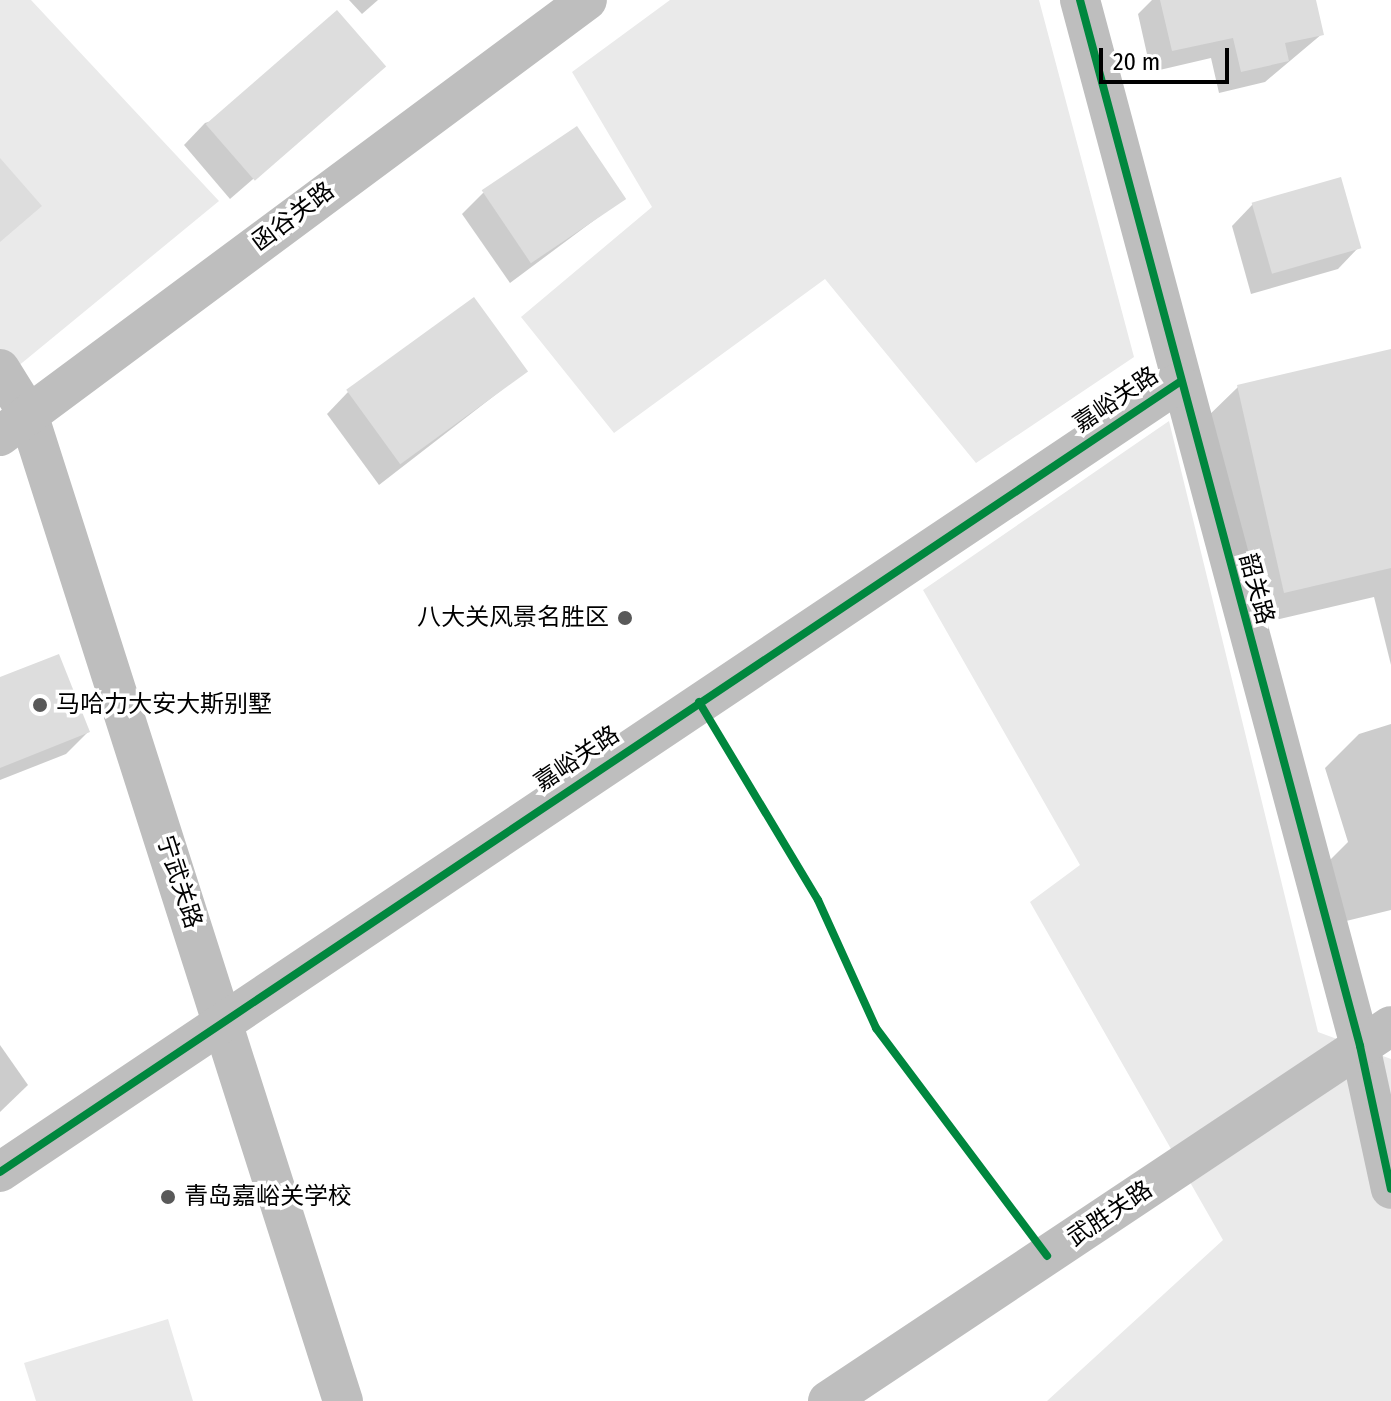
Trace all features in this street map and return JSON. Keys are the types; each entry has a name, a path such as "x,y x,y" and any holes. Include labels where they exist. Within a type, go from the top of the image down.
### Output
{"street":[{"name":"函谷关路","path":"14,425 587,0"},
{"name":"韶关路","path":"1080,0 1178,383 1375,1036 1391,1189"},
{"name":"宁武关路","path":"0,369 14,425 224,1019 343,1401"},
{"name":"嘉峪关路","path":"0,1172 224,1019 1178,383"},
{"name":"武胜关路","path":"828,1401 1375,1036"}],"shaded area":[{"path":"0,0 31,0 219,201 0,381"},
{"path":"670,0 1039,0 1134,357 976,463 825,279 614,433 521,317 652,207 572,72"},
{"path":"1169,421 1318,1032 1391,1059 1391,1401 1047,1401 1223,1240 1030,902 1080,865 923,590"},
{"path":"168,1319 193,1401 36,1401 24,1363"}],"building":[{"path":"1160,0 1316,0 1324,35 1285,43 1289,61 1241,72 1233,38 1172,51"},
{"path":"337,10 386,67 255,181 206,124"},
{"path":"577,126 626,199 531,263 482,190"},
{"path":"0,158 42,206 0,242"},
{"path":"1341,177 1361,248 1272,274 1252,203"},
{"path":"474,297 528,371 400,464 346,390"},
{"path":"1391,349 1391,568 1284,593 1237,385"},
{"name":"马哈力大安大斯别墅","path":"59,654 90,732 0,768 0,677"}],"cycle path":[{"path":"1080,0 1360,1046 1391,1189"},
{"path":"0,1172 1178,383"},
{"path":"699,702 818,900 876,1028 1047,1256"}],"place":[{"name":"八大关风景名胜区","path":"625,618"},
{"name":"马哈力大安大斯别墅","path":"40,705"},
{"name":"青岛嘉峪关学校","path":"168,1197"}]}
